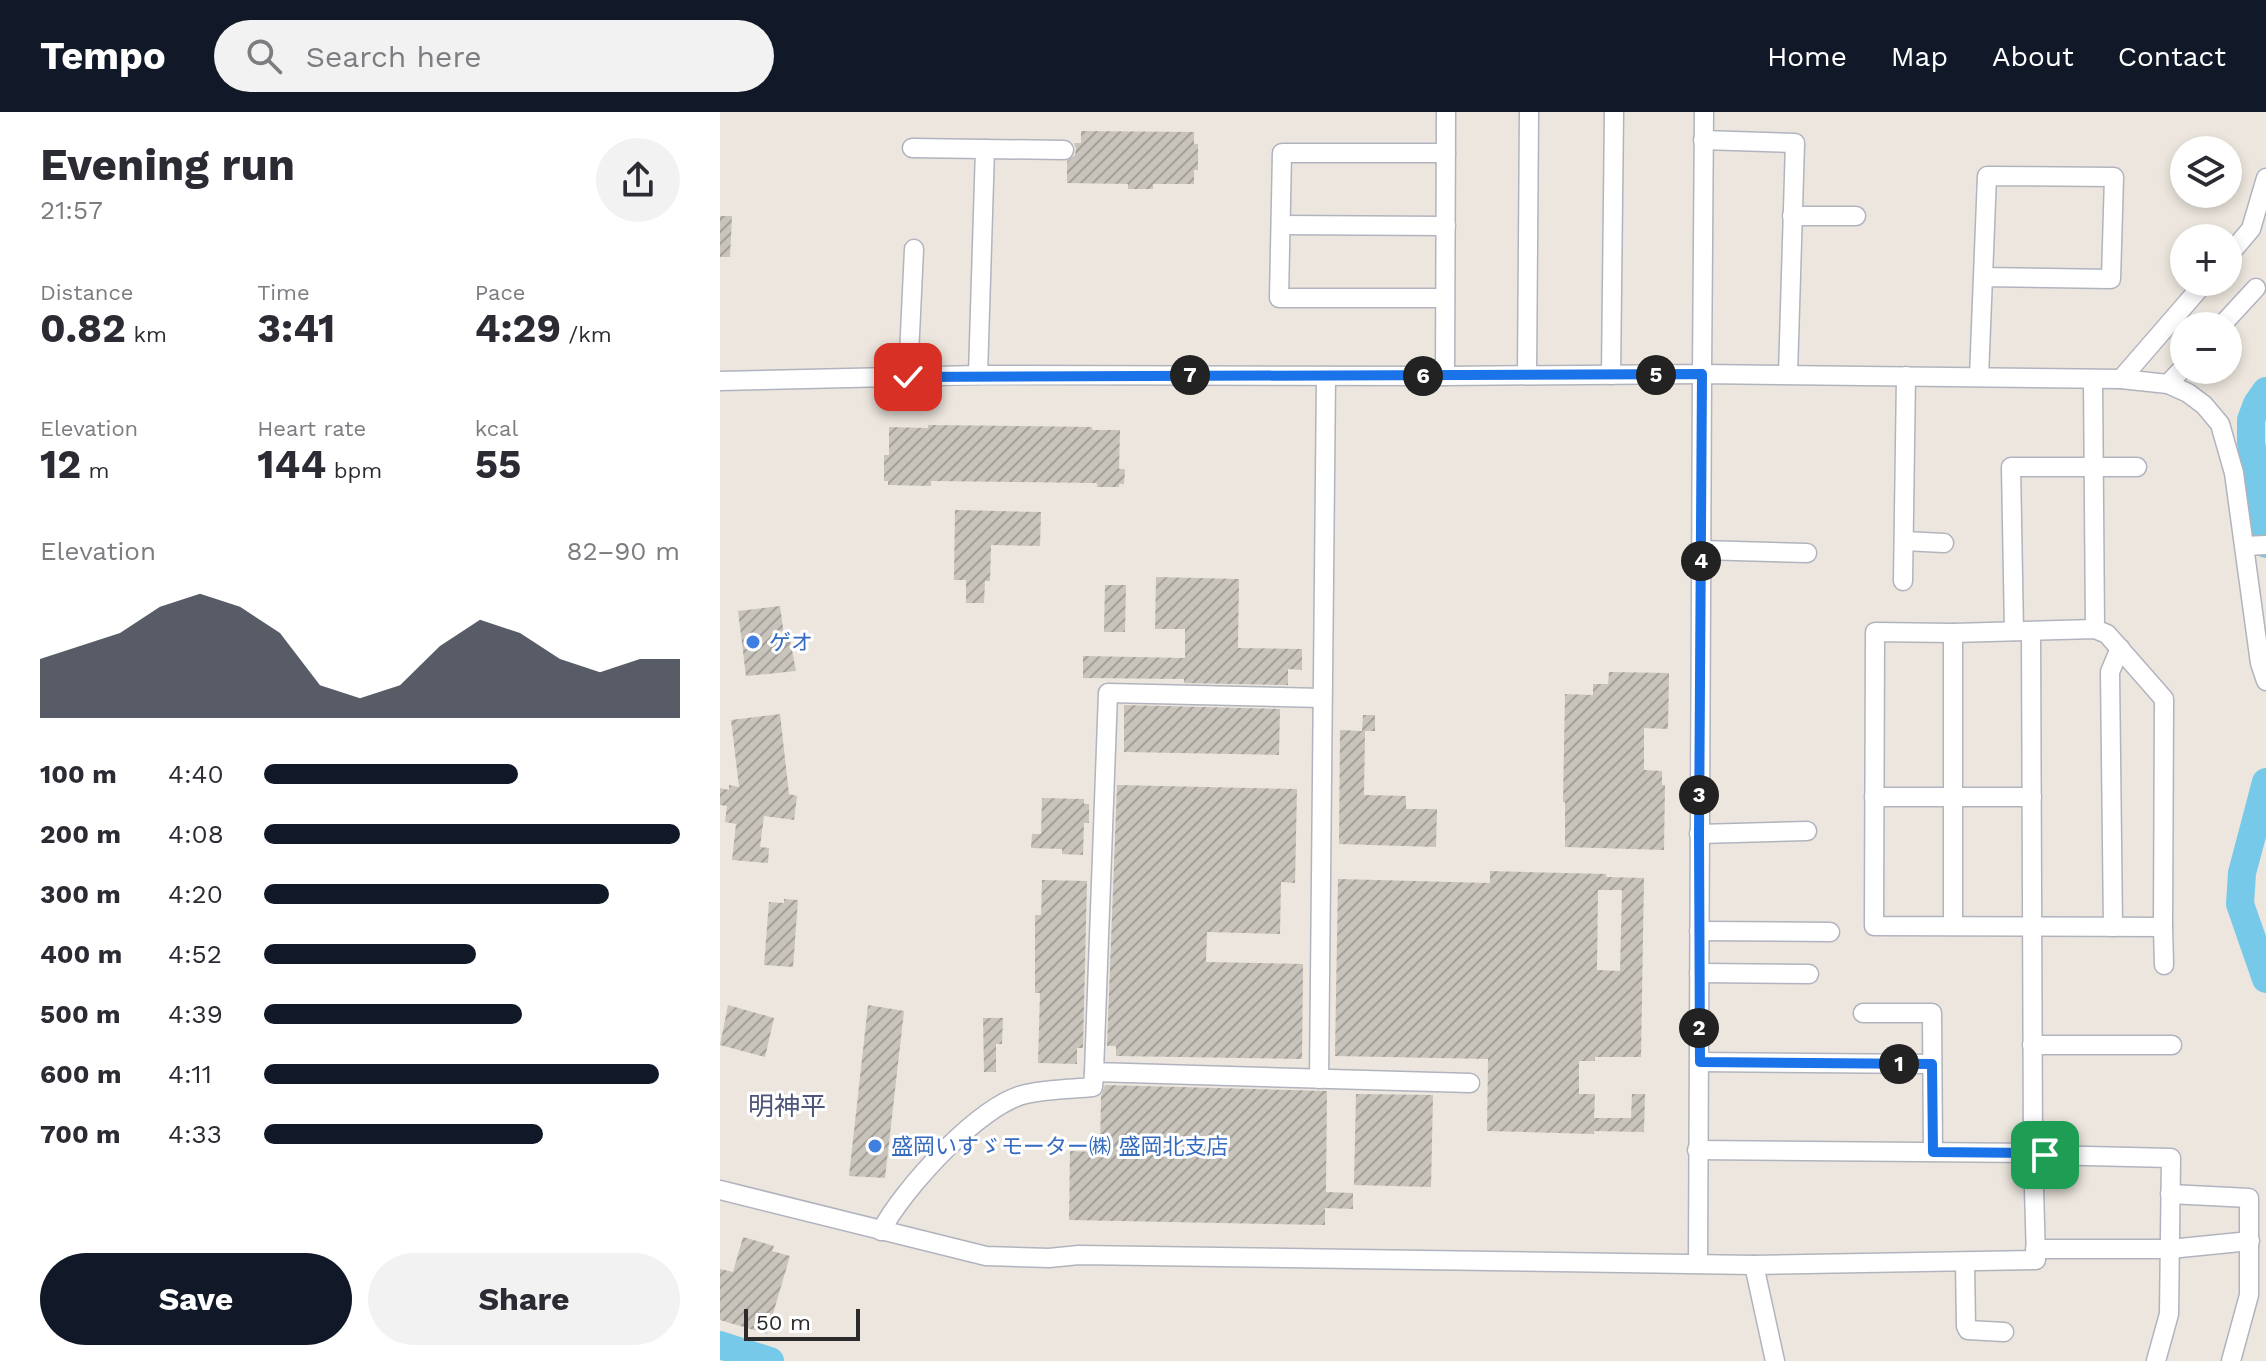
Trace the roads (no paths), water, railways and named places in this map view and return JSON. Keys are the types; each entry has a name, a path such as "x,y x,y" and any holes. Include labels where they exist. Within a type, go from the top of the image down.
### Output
{"street":[{"path":"1445,376 1446,112"},
{"path":"1527,375 1529,112"},
{"path":"1611,375 1614,112"},
{"path":"1698,1263 1704,112"},
{"path":"1703,140 1795,143 1788,374"},
{"path":"912,148 1064,150"},
{"path":"978,375 985,149"},
{"path":"1445,298 1279,298 1282,153 1446,153"},
{"path":"1979,377 1987,176 2114,177 2111,279 1983,277"},
{"path":"2242,240 2260,218 2266,178"},
{"path":"1792,216 1856,216"},
{"path":"1281,225 1446,226"},
{"path":"908,377 914,249"},
{"path":"2234,312 2256,288"},
{"path":"2121,379 2193,296"},
{"path":"720,381 978,375 1788,374 2121,379 2168,384 2204,405 2220,424 2256,546 2260,663 2266,681"},
{"path":"1319,1079 1326,376"},
{"path":"1903,581 1906,376"},
{"path":"2093,379 2095,629"},
{"path":"720,1190 986,1256 1754,1265 2036,1260 2032,797 2011,467 2137,467"},
{"path":"1904,541 1944,543"},
{"path":"1701,550 1807,553"},
{"path":"2163,927 1874,926 1875,632 2095,629 2107,634 2120,648 2164,699 2164,965"},
{"path":"1953,633 1953,926"},
{"path":"2113,927 2110,672 2120,648"},
{"path":"881,1231 891,1211 946,1148 995,1109 1024,1094 1093,1087 1108,693 1322,698"},
{"path":"1874,797 2032,797"},
{"path":"1699,834 1807,831"},
{"path":"1699,931 1830,932"},
{"path":"1699,973 1809,974"},
{"path":"1863,1013 1932,1013 1933,1152"},
{"path":"2032,1045 2172,1045"},
{"path":"1700,1062 1932,1064"},
{"path":"1094,1072 1470,1083"},
{"path":"1697,1150 2033,1153 2171,1158 2169,1314 2156,1361"},
{"path":"2170,1194 2249,1198 2250,1241 2258,1294 2231,1361"},
{"path":"2035,1249 2170,1249 2250,1241"},
{"path":"1965,1262 1968,1330 2004,1332"},
{"path":"1754,1265 1775,1361"}],"waterway":[{"path":"2266,391 2251,420 2251,442 2266,544"},
{"path":"2266,782 2242,873 2240,904 2266,979"},
{"path":"720,1345 770,1361"}],"place":[{"name":"ゲオ","path":"753,642"},
{"name":"盛岡いすゞモーター㈱ 盛岡北支店","path":"875,1146"}],"district":[{"name":"明神平","path":"787,1106"}]}
